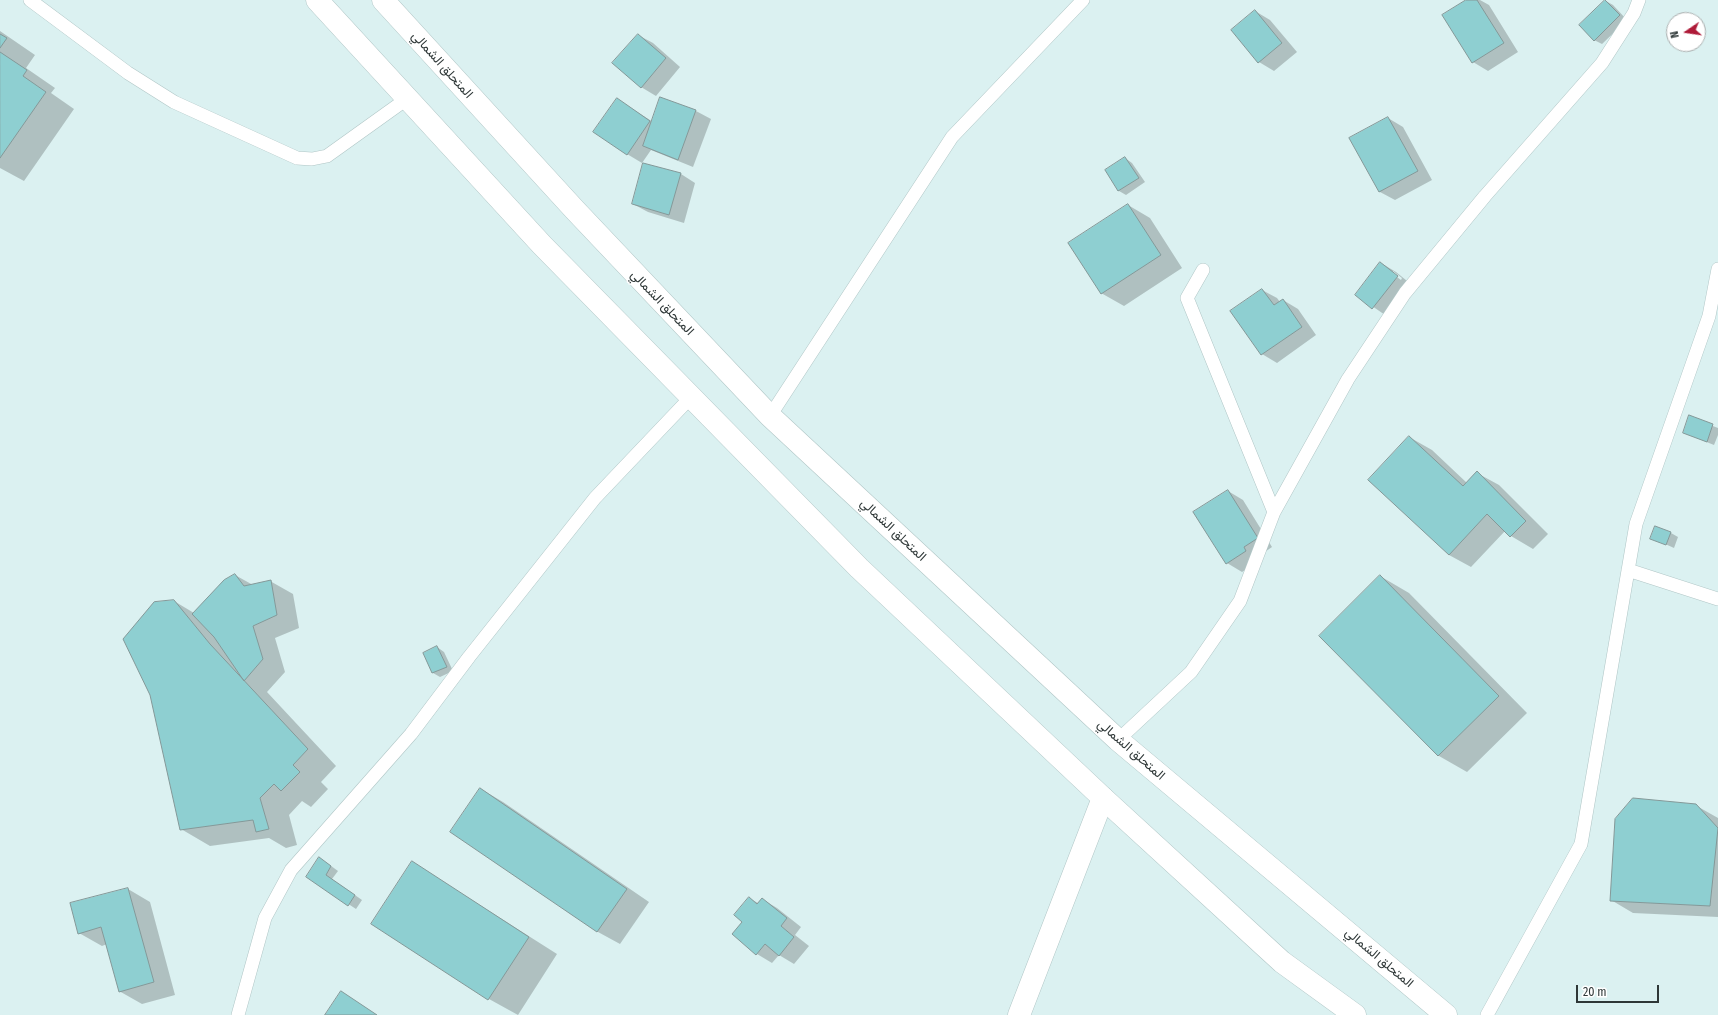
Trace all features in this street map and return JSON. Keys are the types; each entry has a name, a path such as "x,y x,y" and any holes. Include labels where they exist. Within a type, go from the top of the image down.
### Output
{"main road":[{"path":"317,0 542,245 692,396 859,568 1103,798 1282,962 1355,1015"},
{"name":"المتحلق الشمالي","path":"383,0 579,215 770,416 1118,740 1446,1015"},
{"path":"1019,1015 1103,798"}],"lane":[{"path":"30,0 128,73 174,102 297,158 312,159 327,156 408,98"},
{"path":"770,416 952,137 1083,0"},
{"path":"1118,740 1191,672 1240,601 1274,512 1348,379 1405,292 1485,196 1602,63 1634,13 1639,0"},
{"path":"1487,1015 1581,844 1636,524 1709,316 1718,269"},
{"path":"1203,270 1187,298 1274,512"},
{"path":"238,1015 265,918 291,870 411,734 474,651 595,498 692,396"},
{"path":"1628,570 1718,598"}],"building":[{"path":"1466,0 1477,0 1504,43 1472,63 1442,15"},
{"path":"1605,0 1620,15 1594,41 1579,25"},
{"path":"1255,10 1282,43 1258,63 1231,30"},
{"path":"0,34 7,38 0,48"},
{"path":"638,34 666,58 641,88 612,63"},
{"path":"0,52 27,70 23,76 46,92 0,158"},
{"path":"660,97 696,110 678,160 643,146"},
{"path":"617,98 650,121 627,155 593,132"},
{"path":"1388,117 1418,171 1379,192 1349,138"},
{"path":"1125,157 1139,178 1118,191 1105,170"},
{"path":"643,163 681,173 669,215 632,204"},
{"path":"1128,204 1161,255 1101,294 1068,243"},
{"path":"1380,262 1398,276 1372,309 1355,295"},
{"path":"1262,289 1274,305 1283,299 1302,327 1261,355 1230,311"},
{"path":"1689,415 1713,424 1707,442 1683,433"},
{"path":"1409,436 1463,486 1477,471 1526,521 1510,537 1487,514 1449,555 1368,480"},
{"path":"1228,490 1258,538 1244,547 1246,551 1226,564 1193,512"},
{"path":"1655,526 1671,532 1666,545 1650,539"},
{"path":"235,574 244,586 271,580 277,615 253,626 263,659 244,681 214,637 192,614 224,580"},
{"path":"1380,575 1499,696 1438,756 1319,636"},
{"path":"174,600 210,644 308,749 293,765 300,772 281,791 274,784 260,798 269,829 256,832 253,820 180,830 150,695 123,639 154,602"},
{"path":"437,646 447,667 432,673 423,653"},
{"path":"480,788 627,889 597,932 450,832"},
{"path":"1633,798 1696,804 1718,828 1710,906 1610,901 1615,819"},
{"path":"319,857 331,866 326,875 355,895 348,906 306,877"},
{"path":"412,861 529,937 488,1000 371,924"},
{"path":"128,888 154,982 119,992 101,927 78,934 70,903"},
{"path":"749,897 757,904 762,898 787,918 781,926 794,937 779,956 765,944 756,955 732,934 742,922 734,915"},
{"path":"341,991 377,1015 325,1015"}]}
